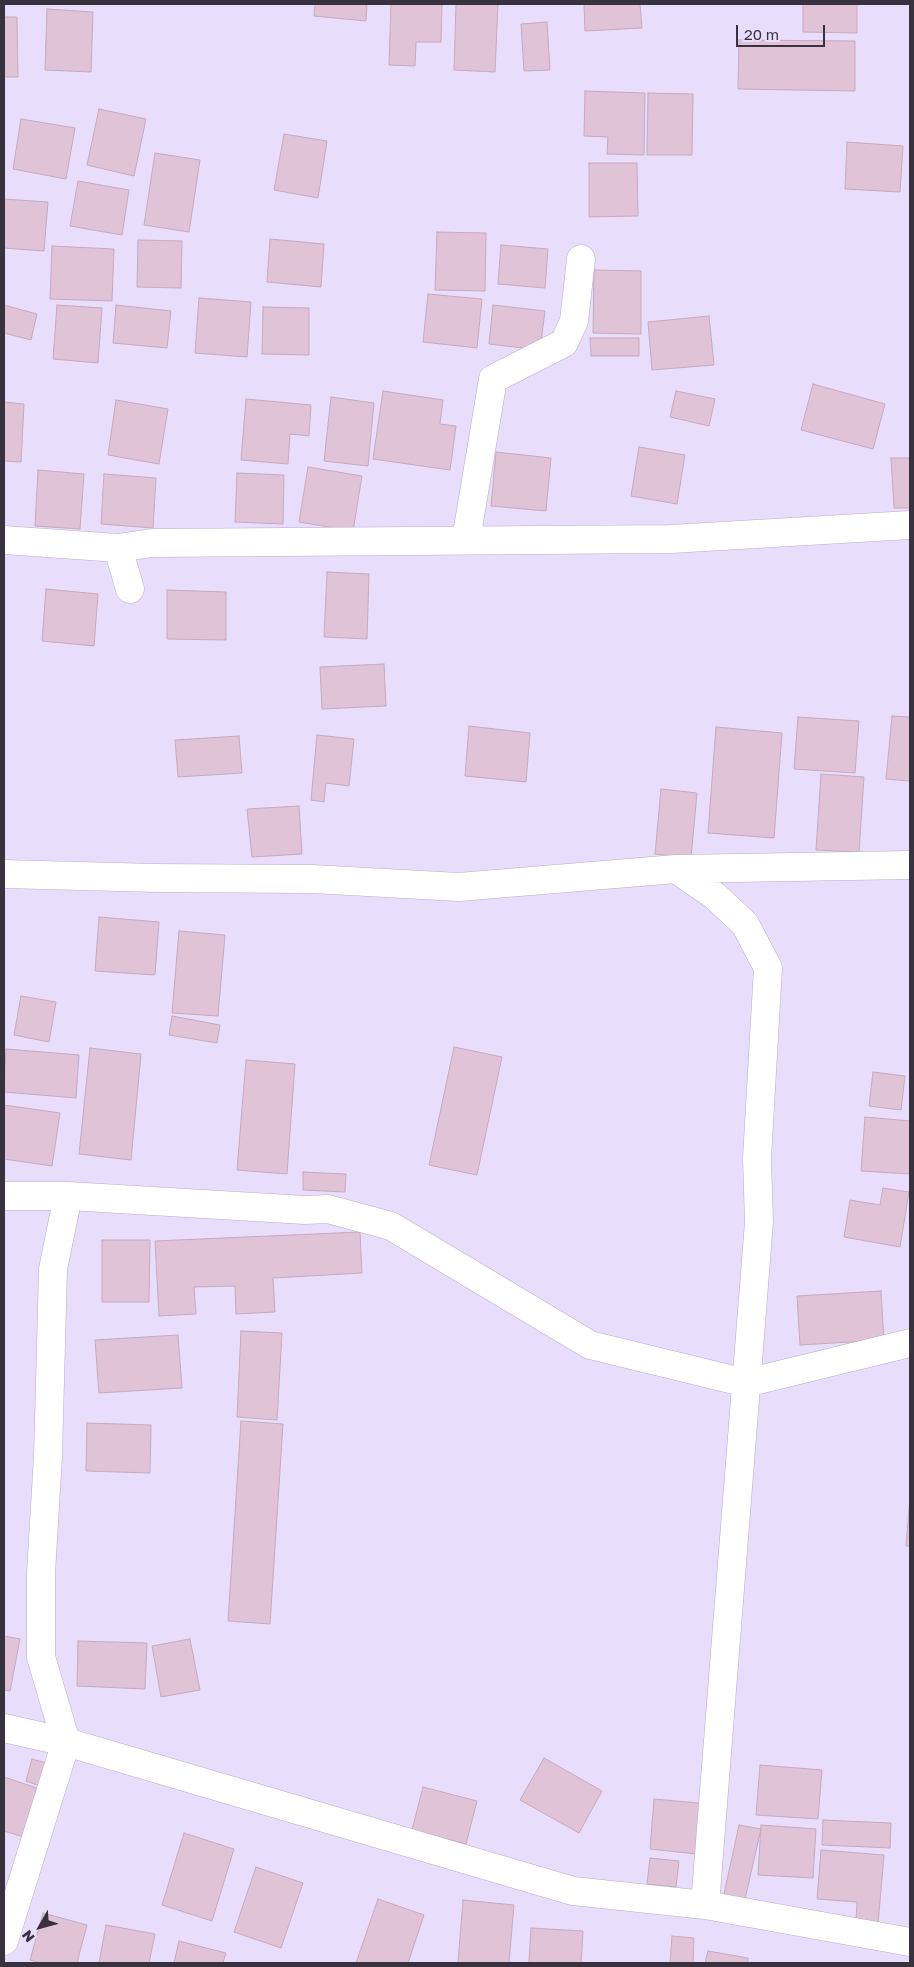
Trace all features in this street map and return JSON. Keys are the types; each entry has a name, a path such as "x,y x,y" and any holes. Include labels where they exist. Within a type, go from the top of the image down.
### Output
{"street":[{"path":"466,540 492,379 564,343 574,321 581,259"},
{"path":"4,540 118,548 152,543 671,539 910,525"},
{"path":"118,548 130,589"},
{"path":"4,874 156,878 312,879 459,887 676,869 910,865"},
{"path":"676,869 715,896 746,924 768,968 757,1158 759,1222 705,1905"},
{"path":"4,1196 68,1196 305,1210 328,1209 390,1226 590,1345 746,1383 910,1342"},
{"path":"4,1941 66,1742 41,1657 41,1572 48,1456 53,1269 68,1196"},
{"path":"4,1728 66,1742 573,1891 705,1905 910,1942"}],"building":[{"path":"315,4 367,4 366,21 314,16"},
{"path":"391,4 442,4 441,42 416,42 415,66 389,65"},
{"path":"456,4 498,4 495,72 454,70"},
{"path":"584,4 640,4 642,28 585,31"},
{"path":"803,4 857,4 857,33 803,32"},
{"path":"47,9 93,12 91,72 45,70"},
{"path":"4,17 17,17 18,77 4,77"},
{"path":"547,22 550,70 524,71 521,24"},
{"path":"739,40 855,41 855,91 738,89"},
{"path":"585,91 645,93 644,155 607,154 608,137 584,136"},
{"path":"648,93 693,94 692,155 647,155"},
{"path":"99,109 146,119 134,176 87,165"},
{"path":"21,119 75,128 66,179 13,169"},
{"path":"284,134 327,141 318,198 274,190"},
{"path":"847,142 903,146 900,192 845,189"},
{"path":"155,153 200,160 189,232 144,225"},
{"path":"589,163 637,163 638,216 589,217"},
{"path":"78,181 129,190 122,235 70,226"},
{"path":"4,199 48,202 44,251 4,248"},
{"path":"437,232 486,233 485,291 435,290"},
{"path":"270,239 324,244 321,287 267,282"},
{"path":"138,240 182,241 181,288 137,287"},
{"path":"501,245 548,249 545,288 498,284"},
{"path":"52,246 114,249 112,301 50,299"},
{"path":"594,270 641,271 641,334 593,333"},
{"path":"428,294 482,299 477,348 423,342"},
{"path":"199,298 251,302 247,357 195,353"},
{"path":"4,305 37,314 31,340 4,333"},
{"path":"57,305 102,308 98,363 53,359"},
{"path":"116,305 171,311 167,348 113,343"},
{"path":"493,305 545,311 540,350 489,344"},
{"path":"263,307 309,308 309,355 262,354"},
{"path":"709,316 714,365 652,370 648,322"},
{"path":"590,338 639,338 639,356 591,356"},
{"path":"813,384 885,404 873,449 801,430"},
{"path":"383,391 443,400 440,424 456,426 450,470 373,459"},
{"path":"676,391 715,399 709,426 670,417"},
{"path":"331,397 374,403 368,466 324,461"},
{"path":"246,399 311,405 309,436 290,434 288,464 241,460"},
{"path":"116,400 168,409 159,464 108,455"},
{"path":"4,402 24,404 21,462 4,461"},
{"path":"639,447 685,455 677,504 631,496"},
{"path":"496,452 551,458 546,511 491,506"},
{"path":"891,458 910,458 910,508 894,508"},
{"path":"308,467 362,476 353,531 299,522"},
{"path":"38,470 84,474 80,529 35,526"},
{"path":"237,473 284,475 283,524 235,522"},
{"path":"104,474 156,478 153,528 101,524"},
{"path":"327,572 369,574 367,639 324,637"},
{"path":"46,589 98,594 94,646 42,641"},
{"path":"167,590 226,592 226,640 167,639"},
{"path":"384,664 386,706 322,709 320,667"},
{"path":"892,716 910,717 910,781 886,779"},
{"path":"798,717 859,721 855,773 794,769"},
{"path":"469,726 530,733 526,782 465,776"},
{"path":"716,727 782,733 774,838 708,833"},
{"path":"317,735 354,739 349,786 326,783 324,802 311,800"},
{"path":"239,736 242,773 178,777 175,740"},
{"path":"821,774 864,777 859,852 816,850"},
{"path":"661,789 697,793 691,858 655,854"},
{"path":"299,806 302,854 252,857 247,809"},
{"path":"99,917 159,922 155,975 95,971"},
{"path":"179,931 225,935 218,1016 172,1013"},
{"path":"21,996 56,1002 49,1042 14,1035"},
{"path":"172,1016 220,1025 217,1043 169,1035"},
{"path":"454,1047 502,1057 477,1175 429,1165"},
{"path":"90,1048 141,1054 131,1160 79,1154"},
{"path":"6,1049 79,1055 76,1098 4,1092"},
{"path":"246,1060 295,1064 287,1174 237,1170"},
{"path":"873,1072 905,1076 901,1110 869,1106"},
{"path":"4,1105 60,1113 52,1166 4,1159"},
{"path":"865,1117 910,1121 910,1174 861,1171"},
{"path":"303,1172 346,1174 345,1192 303,1190"},
{"path":"883,1188 909,1192 900,1247 844,1237 850,1200 880,1205"},
{"path":"360,1232 362,1273 273,1278 275,1312 236,1314 235,1286 194,1287 196,1314 159,1316 155,1241"},
{"path":"102,1240 150,1240 149,1302 102,1302"},
{"path":"881,1291 884,1340 800,1345 797,1296"},
{"path":"241,1331 282,1333 277,1420 237,1417"},
{"path":"178,1335 182,1388 99,1393 95,1340"},
{"path":"241,1421 283,1424 270,1624 228,1621"},
{"path":"87,1423 151,1425 150,1473 86,1471"},
{"path":"910,1497 910,1546 906,1546"},
{"path":"4,1636 20,1639 10,1691 4,1690"},
{"path":"190,1639 200,1690 161,1697 152,1646"},
{"path":"78,1641 147,1643 145,1689 77,1686"},
{"path":"544,1758 602,1791 579,1833 520,1800"},
{"path":"32,1759 50,1764 43,1787 26,1781"},
{"path":"760,1765 822,1770 818,1819 756,1815"},
{"path":"4,1777 40,1789 24,1837 4,1831"},
{"path":"423,1787 477,1801 466,1844 412,1830"},
{"path":"654,1799 710,1804 705,1855 650,1849"},
{"path":"823,1820 891,1823 890,1848 822,1845"},
{"path":"739,1825 761,1829 745,1899 724,1894"},
{"path":"761,1825 816,1829 813,1878 758,1875"},
{"path":"184,1833 234,1849 212,1921 162,1905"},
{"path":"821,1850 884,1855 878,1924 856,1921 857,1902 817,1899"},
{"path":"650,1858 679,1861 676,1887 647,1884"},
{"path":"256,1867 303,1883 281,1948 234,1932"},
{"path":"378,1899 424,1915 408,1963 356,1963"},
{"path":"463,1900 514,1905 509,1963 458,1963"},
{"path":"43,1913 87,1925 77,1963 41,1963 30,1960"},
{"path":"106,1925 155,1934 149,1963 99,1963"},
{"path":"531,1928 583,1931 581,1963 529,1963"},
{"path":"672,1936 694,1938 693,1963 670,1963"},
{"path":"179,1941 226,1953 223,1963 174,1963"},
{"path":"708,1951 748,1958 748,1963 705,1963"}]}
